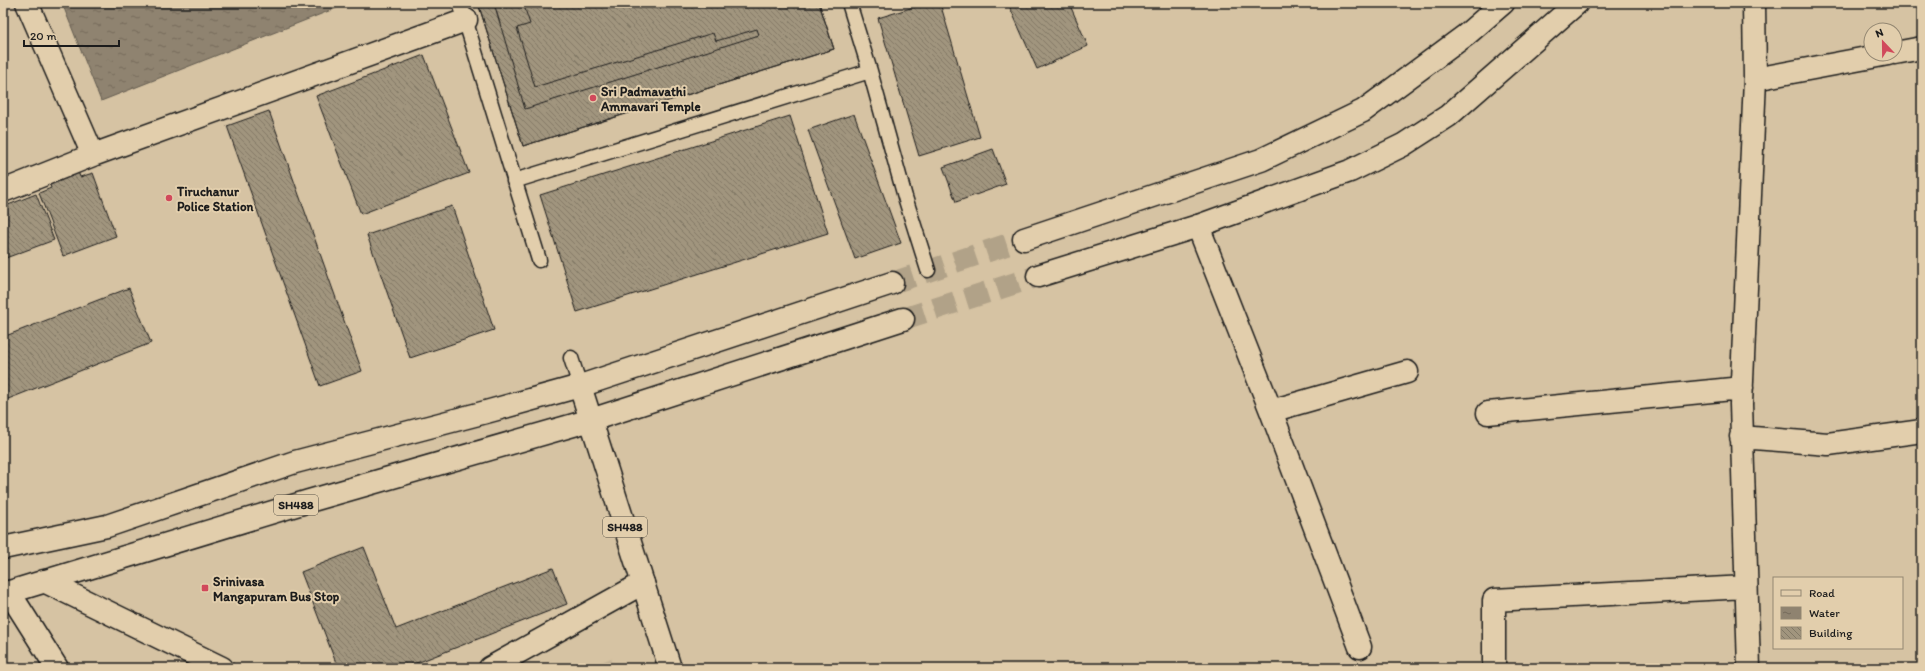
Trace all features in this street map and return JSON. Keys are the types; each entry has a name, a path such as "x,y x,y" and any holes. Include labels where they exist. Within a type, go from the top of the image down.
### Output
{"street":[{"path":"27,3 94,155"},
{"path":"1024,238 1260,160 1363,111 1466,35 1503,3"},
{"path":"1038,276 1198,226 1350,171 1403,145 1448,116 1577,3"},
{"path":"1748,668 1741,437 1756,80 1754,3"},
{"path":"3,191 463,11"},
{"path":"1903,52 1922,48"},
{"path":"1756,80 1863,59"},
{"path":"1198,226 1271,411 1360,647"},
{"path":"3,548 107,526 294,462 580,386 892,283"},
{"path":"591,420 903,320"},
{"path":"1271,411 1407,372"},
{"name":"SH488","path":"580,386 670,668"},
{"path":"1488,413 1742,388"},
{"name":"SH488","path":"6,593 309,501 591,420"},
{"path":"1741,437 1828,444 1922,431"},
{"path":"44,581 222,668"},
{"path":"490,668 643,584"},
{"path":"1494,668 1494,600 1746,587"},
{"path":"6,593 56,668"}],"lane":[{"path":"849,3 870,71 904,197 928,270"},
{"path":"463,11 539,260"},
{"path":"514,181 870,71"},
{"path":"571,358 580,386"}],"shaded area":[{"path":"611,658 614,668 588,668"}],"water":[{"path":"62,3 349,3 101,101"}],"building":[{"name":"Sri Padmavathi Ammavari Temple","path":"478,3 494,3 525,109 759,35 757,29 716,41 713,33 535,87 517,28 530,24 523,3 819,3 834,49 523,146"},
{"name":"Sri Padmavathi Ammavari Temple","path":"478,3 819,3 834,49 523,146"},
{"path":"927,3 940,3 980,137 919,156 878,18"},
{"path":"1008,3 1069,3 1088,46 1037,69"},
{"path":"424,55 469,173 361,214 316,96"},
{"path":"269,111 362,371 320,386 227,126"},
{"path":"854,114 901,243 855,259 808,130"},
{"path":"790,116 828,233 577,312 540,195"},
{"path":"993,149 1006,184 956,202 943,167"},
{"path":"76,166 80,177 93,173 116,236 63,256 39,193 51,188 47,176"},
{"path":"36,194 54,240 3,259 3,207"},
{"path":"452,206 494,330 410,358 367,235"},
{"path":"129,288 151,343 3,401 3,337"},
{"path":"364,547 396,629 553,568 567,604 404,668 338,668 301,572"}],"tunnel":[{"path":"892,283 1024,239"},
{"path":"903,319 1038,276"}],"place":[{"name":"Sri Padmavathi Ammavari Temple","path":"593,98"},
{"name":"Tiruchanur Police Station","path":"169,198"},
{"name":"Srinivasa Mangapuram Bus Stop","path":"205,588"}]}
